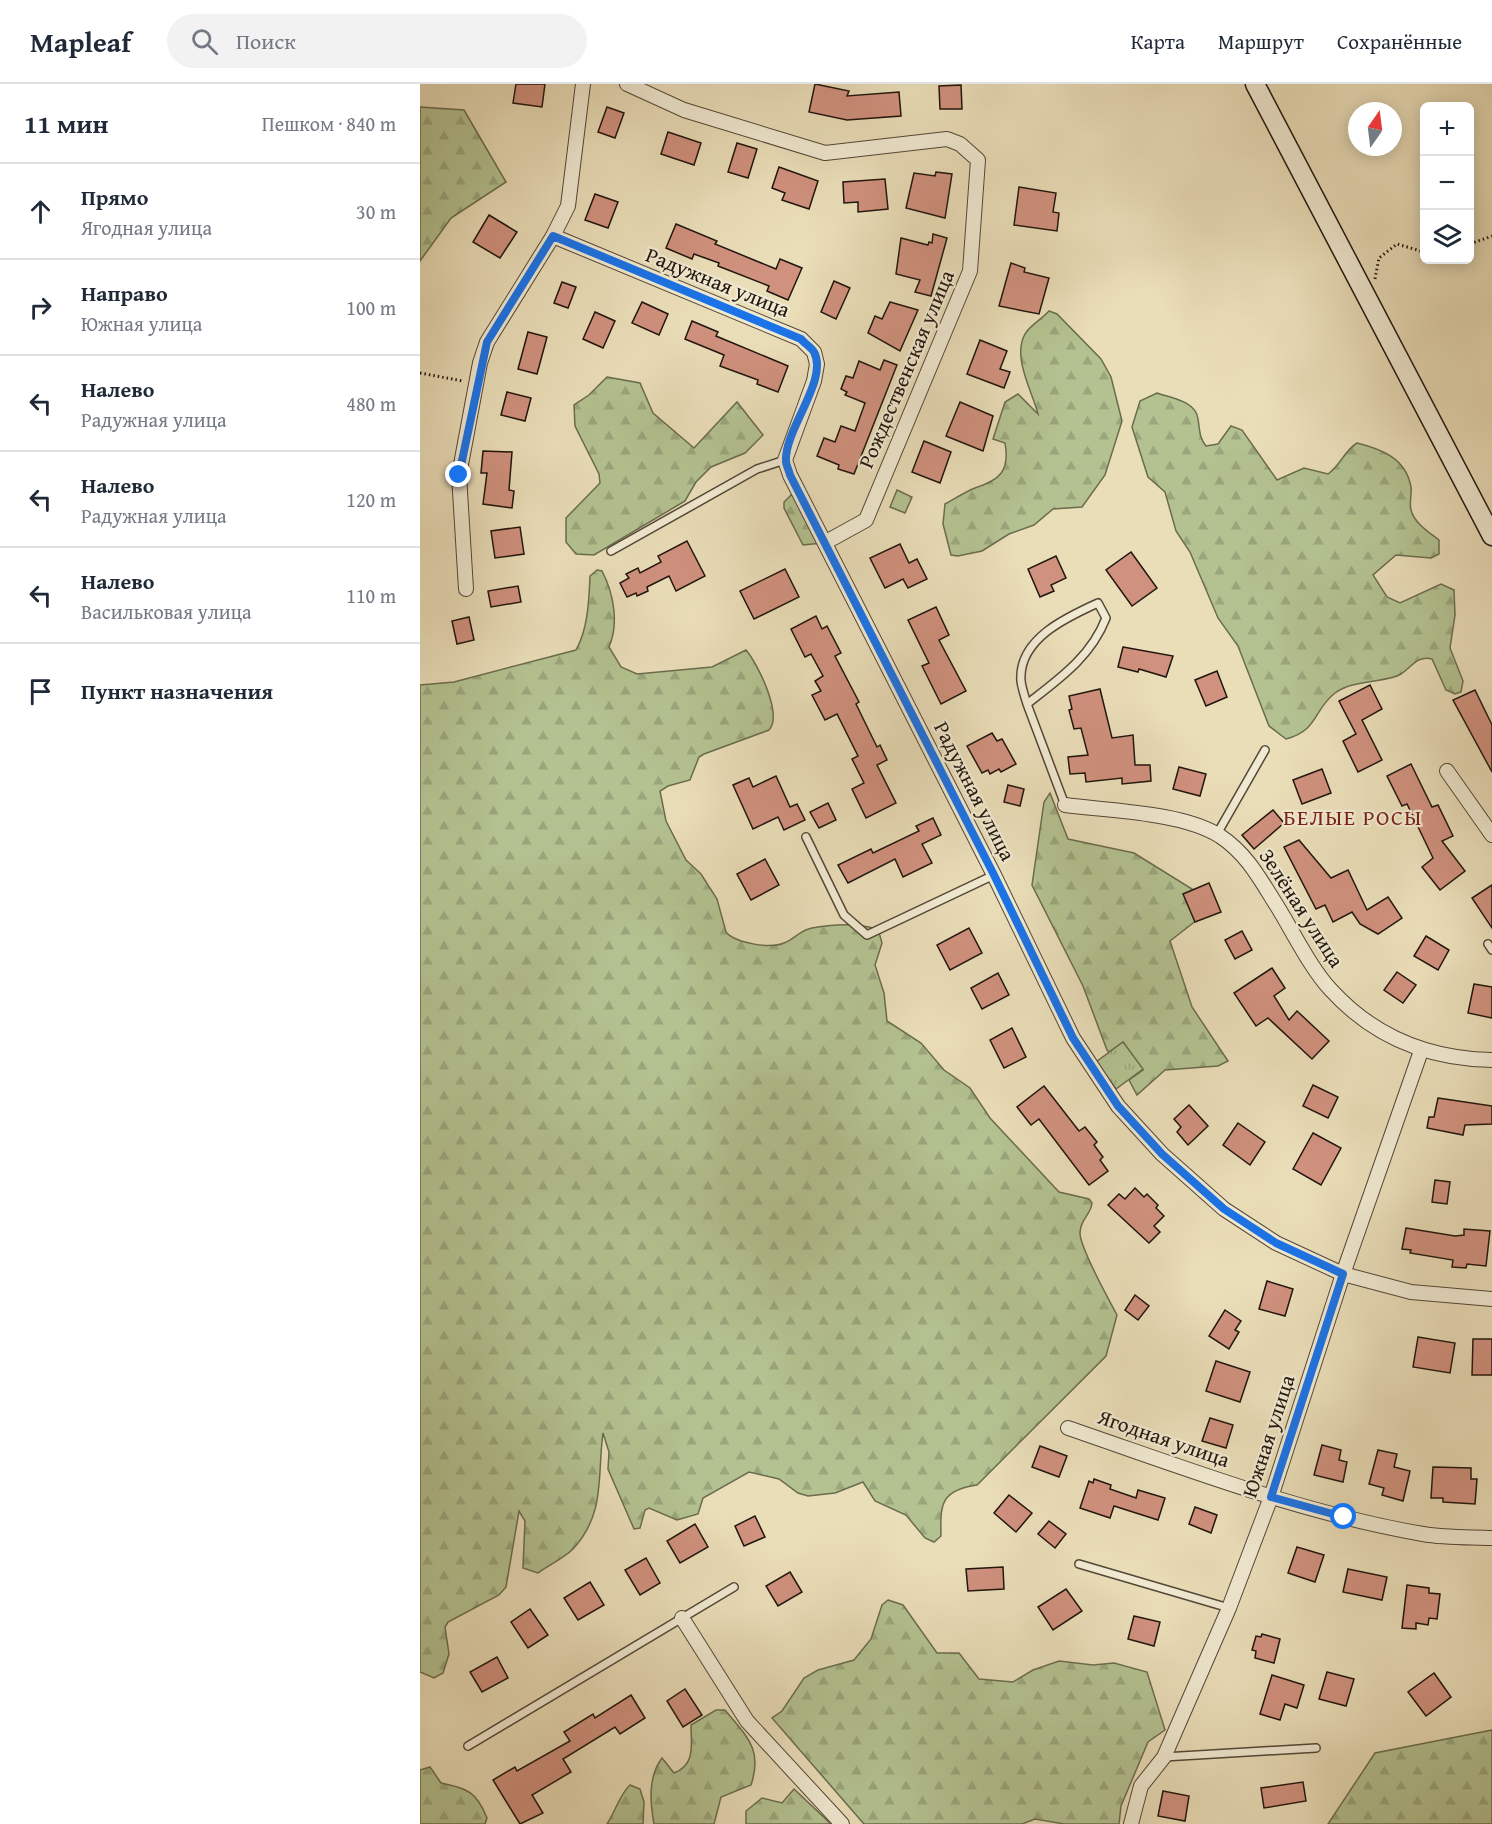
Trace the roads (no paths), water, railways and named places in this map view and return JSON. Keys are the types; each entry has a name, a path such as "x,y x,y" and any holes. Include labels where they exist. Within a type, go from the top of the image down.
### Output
{"main road":[{"path":"1255,84 1492,536"}],"street":[{"path":"466,589 459,475 476,383 487,342 553,236 568,206 583,84"},
{"name":"Рождественская улица","path":"627,84 684,110 825,153 947,139 960,144 978,160 970,271 866,520 826,542"},
{"name":"Радужная улица","path":"553,236 801,339 814,352 817,364 814,381 793,433 786,460 790,475 994,875 1073,1038 1118,1106 1162,1154 1224,1209 1276,1243 1343,1274 1411,1292 1492,1299"},
{"path":"1447,771 1492,835"},
{"name":"Зелёная улица","path":"1065,805 1161,818 1217,834 1246,857 1329,989 1355,1012 1390,1036 1421,1051 1468,1060 1492,1060"},
{"name":"Южная улица","path":"1131,1824 1141,1786 1164,1757 1229,1608 1271,1497 1343,1274 1421,1051"},
{"name":"Ягодная улица","path":"1068,1428 1271,1497 1344,1517 1426,1534 1492,1538"},
{"path":"682,1618 747,1721 842,1824"}],"lane":[{"path":"611,551 757,469 786,460"},
{"path":"1027,704 1065,674 1099,636 1106,618 1098,603 1062,620 1040,636 1025,661 1021,681 1027,704 1065,805"},
{"path":"1217,834 1265,750"},
{"path":"806,837 844,915 867,935 994,875"},
{"path":"1079,1564 1229,1608"},
{"path":"468,1746 734,1587"},
{"path":"1164,1757 1316,1748"}],"district":[{"name":"БЕЛЫЕ РОСЫ","path":"1353,817"}]}
